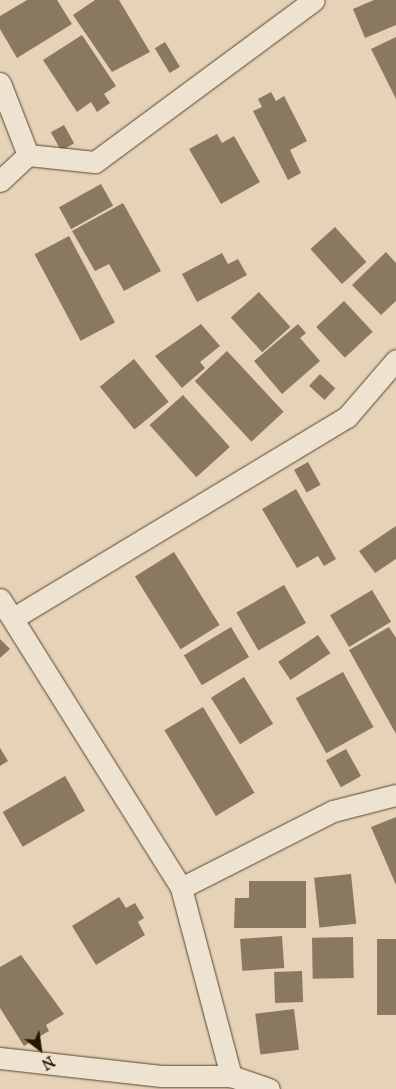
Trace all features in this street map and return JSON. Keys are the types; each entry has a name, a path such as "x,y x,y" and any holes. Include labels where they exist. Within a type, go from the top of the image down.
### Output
{"street":[{"path":"0,181 28,156 95,162 314,0"},
{"path":"0,83 28,156"},
{"path":"15,618 347,417 396,360"},
{"path":"0,599 15,618 181,888 231,1076"},
{"path":"181,888 333,811 396,795"},
{"path":"0,1058 161,1076 231,1076 270,1089"}],"building":[{"path":"27,0 57,0 72,24 17,58 0,29 0,16"},
{"path":"95,0 119,0 150,52 112,72 73,15"},
{"path":"374,0 396,0 396,25 365,38 353,9"},
{"path":"82,35 116,86 104,94 110,103 97,112 91,102 77,112 43,60"},
{"path":"396,37 396,99 371,49"},
{"path":"165,42 180,67 170,73 155,48"},
{"path":"271,92 276,101 284,96 307,141 290,150 301,173 288,180 253,111 262,107 258,99"},
{"path":"64,125 74,143 61,151 51,132"},
{"path":"217,134 222,143 234,136 260,182 221,204 189,149"},
{"path":"101,184 113,206 71,229 59,207"},
{"path":"123,203 161,271 124,291 109,264 95,271 72,231"},
{"path":"335,227 366,262 342,284 310,249"},
{"path":"69,236 115,323 81,341 35,254"},
{"path":"386,252 396,263 396,301 381,315 352,285"},
{"path":"222,253 228,264 238,259 247,275 197,302 182,274"},
{"path":"259,292 290,327 262,352 231,317"},
{"path":"344,301 373,332 345,358 316,327"},
{"path":"201,324 220,346 200,362 205,368 182,388 155,356"},
{"path":"298,324 306,333 300,338 320,361 282,394 254,361"},
{"path":"227,351 284,412 251,442 195,381"},
{"path":"134,359 169,402 134,429 100,387"},
{"path":"320,374 335,388 324,400 309,386"},
{"path":"183,395 230,447 196,477 150,425"},
{"path":"308,462 321,485 307,492 294,470"},
{"path":"296,489 336,559 324,566 318,556 297,568 262,509"},
{"path":"396,526 396,559 375,573 359,551"},
{"path":"174,552 220,625 181,649 135,576"},
{"path":"284,585 306,623 258,651 236,612"},
{"path":"372,590 391,622 349,647 330,615"},
{"path":"231,627 249,657 202,685 184,655"},
{"path":"389,627 396,638 396,734 349,650"},
{"path":"318,635 330,653 291,680 278,662"},
{"path":"0,639 10,649 0,658"},
{"path":"343,672 374,727 326,753 296,698"},
{"path":"244,677 273,724 240,744 211,698"},
{"path":"203,707 255,793 216,816 164,730"},
{"path":"0,748 8,761 0,766"},
{"path":"346,749 361,776 341,787 326,760"},
{"path":"65,776 85,811 23,847 3,812"},
{"path":"396,817 396,885 371,827"},
{"path":"351,874 356,924 319,928 314,878"},
{"path":"249,881 306,881 306,928 234,928 235,898 249,898"},
{"path":"119,897 126,908 135,903 144,918 138,922 145,935 96,965 72,926"},
{"path":"282,936 284,968 242,971 240,939"},
{"path":"353,937 354,978 313,979 312,938"},
{"path":"377,939 396,939 396,1015 377,1015"},
{"path":"21,955 64,1014 46,1025 49,1031 24,1046 0,1008 0,967"},
{"path":"302,971 303,1002 275,1003 274,972"},
{"path":"294,1009 299,1050 260,1054 255,1014"}]}
